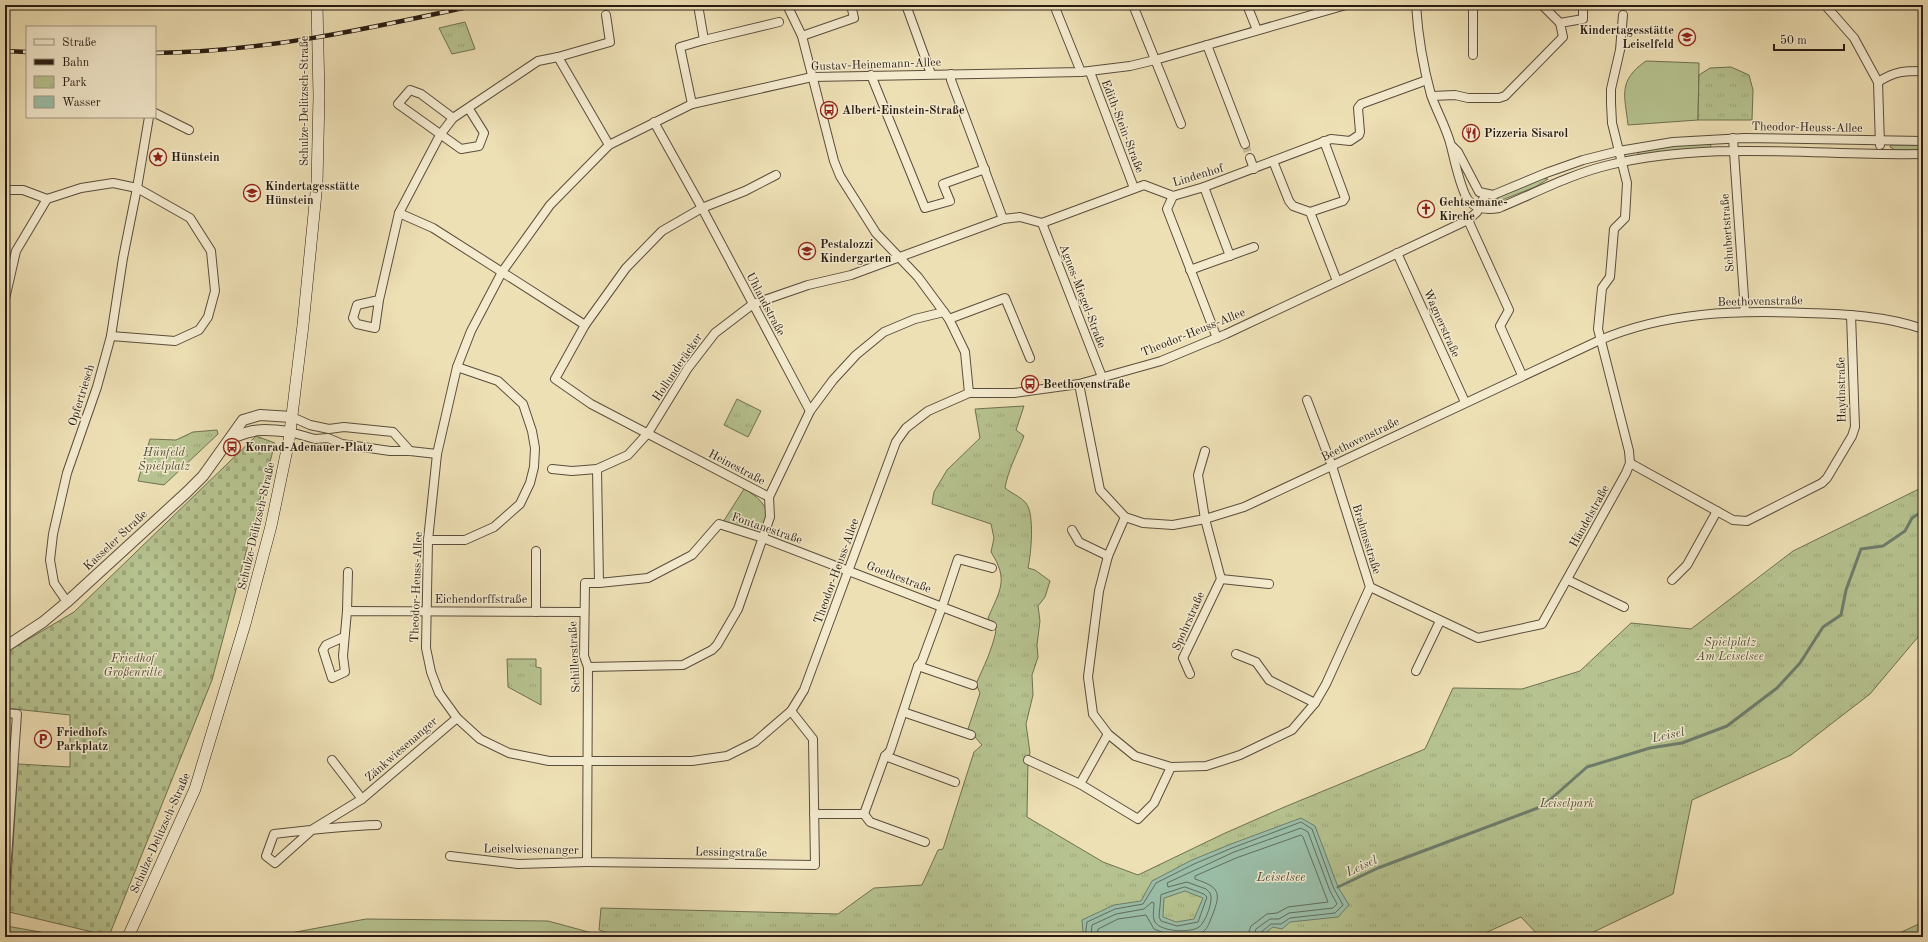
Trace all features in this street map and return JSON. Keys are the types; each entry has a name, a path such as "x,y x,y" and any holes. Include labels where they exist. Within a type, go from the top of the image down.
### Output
{"main road":[{"name":"Schulze-Delitzsch-Straße","path":"128,937 195,789 245,624 271,526 290,432 303,326 317,183 319,88 316,5"}],"street":[{"path":"698,5 704,40"},
{"path":"787,5 802,36 834,161 840,176 876,233 918,277 947,315 965,352 969,393"},
{"path":"802,36 854,18 851,5"},
{"path":"906,5 931,74"},
{"path":"1054,5 1081,72"},
{"path":"1133,5 1181,124"},
{"path":"1248,5 1257,30"},
{"name":"Gustav-Heinemann-Allee","path":"437,454 457,367 471,331 502,272 550,205 609,145 654,122 692,104 812,77 1090,72 1155,60 1346,5"},
{"path":"1416,5 1427,80 1451,145 1465,195 1472,204 1479,208"},
{"path":"1473,5 1474,55"},
{"path":"1432,96 1455,95 1468,98 1505,96 1563,37 1558,21 1542,5"},
{"path":"1558,21 1583,19 1583,5"},
{"path":"1825,5 1854,38 1878,82 1880,154"},
{"path":"379,300 399,213 440,135 454,118 538,60 558,57 610,42 606,15"},
{"path":"1623,15 1620,50 1611,89 1612,123 1627,183 1625,218 1614,229 1610,277 1602,288 1598,329 1629,451 1630,463"},
{"path":"692,104 680,47 779,22"},
{"path":"1207,45 1245,144"},
{"path":"558,57 609,145"},
{"path":"1878,82 1890,74 1923,71"},
{"name":"Edith-Stein-Straße","path":"1090,72 1134,188"},
{"path":"951,74 951,80 1003,219"},
{"path":"872,75 925,208 950,201 943,184 985,169"},
{"name":"Lindenhof","path":"1042,223 1144,185 1173,196 1204,187 1254,169 1324,141 1334,139 1346,142 1354,139 1360,132 1359,106 1427,80"},
{"path":"454,118 421,94 410,90 398,104 461,149 479,146 484,133 469,109"},
{"path":"156,114 189,130"},
{"name":"Opfertriesch","path":"67,602 54,583 50,560 53,534 67,473 97,386 111,336 122,258 137,188 149,118"},
{"name":"Uhlandstraße","path":"654,122 702,208 810,410"},
{"path":"1733,138 1733,152"},
{"name":"Theodor-Heuss-Allee","path":"437,454 428,540 426,648 431,672 439,693 457,718 480,739 509,753 549,760 692,761 727,756 755,742 778,724 791,711 807,684 896,442 906,428 928,411 969,393 1014,393 1079,384 1161,361 1217,338 1468,220 1473,217 1485,195 1493,196 1568,165 1619,151 1673,142 1733,138 1923,141"},
{"path":"1273,161 1289,201 1293,206 1310,212 1344,201 1345,198 1324,141"},
{"path":"1451,145 1458,152 1476,189 1485,195"},
{"name":"Theodor-Heuss-Allee","path":"1479,208 1499,208 1573,176 1622,162 1671,155 1733,152 1923,154"},
{"name":"Schubertstraße","path":"1733,152 1745,312"},
{"path":"1250,158 1254,169"},
{"path":"702,208 745,191 776,175"},
{"path":"5,190 23,190 47,199 81,188 114,183 137,188 190,218 211,251 215,291 208,317 199,330 175,341 111,336"},
{"path":"1204,187 1230,256"},
{"path":"1173,196 1167,209 1217,338"},
{"path":"5,299 16,251 47,199"},
{"name":"Heinestraße","path":"588,667 683,665 712,650 717,645 738,610 770,517 769,497 591,404 555,379 585,324 626,268 662,231 702,208"},
{"path":"1310,212 1337,281"},
{"path":"399,213 433,228 585,324"},
{"path":"899,256 1003,219 1020,217 1042,223"},
{"path":"1468,220 1509,310 1500,326 1522,375"},
{"name":"Agnes-Miegel-Straße","path":"1042,223 1102,377"},
{"path":"1190,270 1254,247"},
{"name":"Wagnerstraße","path":"1397,253 1465,402"},
{"name":"Hollunderäcker","path":"552,469 572,471 597,469 628,454 648,433 688,368 715,333 753,304 808,285 851,275 892,261 899,256"},
{"path":"769,497 810,410 833,380 856,355 884,332 915,318 947,315 1005,298 1030,358"},
{"name":"Beethovenstraße","path":"1079,384 1100,490 1125,517 1143,523 1173,525 1205,519 1244,507 1522,375 1600,340 1618,332 1666,319 1745,312 1780,312 1851,315 1886,320 1923,329"},
{"name":"Haydnstraße","path":"1630,463 1734,520 1748,521 1822,483 1827,478 1852,436 1855,427 1851,315"},
{"path":"428,540 465,540 494,527 520,504 530,483 534,467 535,448 532,431 523,404 498,381 457,367"},
{"name":"Brahmsstraße","path":"1125,517 1108,556 1099,591 1088,677 1093,714 1108,734 1135,756 1171,768 1206,766 1240,755 1292,730 1315,703 1326,684 1370,587 1332,466 1307,400"},
{"name":"Kasseler Straße","path":"5,647 43,622 67,602 203,476 244,420 260,416 292,417"},
{"path":"292,417 310,425 329,429 344,427 392,432 410,451"},
{"path":"230,438 248,430 267,429 290,432 315,439 328,438 342,444 390,451 410,451 437,454"},
{"path":"328,438 329,429"},
{"path":"1205,451 1198,474 1205,519 1221,579 1269,584"},
{"name":"Händelstraße","path":"1370,587 1478,638 1542,624 1568,580 1630,463"},
{"path":"597,469 599,583"},
{"path":"1672,580 1687,566 1717,511"},
{"name":"Fontanestraße","path":"599,583 648,578 692,555 719,524 763,538 848,571"},
{"path":"1072,530 1078,542 1108,556"},
{"name":"Eichendorffstraße","path":"536,551 536,612"},
{"name":"Goethestraße","path":"864,814 885,756 890,751 918,666 922,661 958,559 992,568"},
{"name":"Goethestraße","path":"848,571 992,626"},
{"path":"344,637 326,645 322,650 332,678 345,672 343,656 347,611 348,572"},
{"name":"Spohrstraße","path":"1190,674 1183,658 1221,579"},
{"path":"1568,580 1624,607"},
{"name":"Schillerstraße","path":"589,761 588,667 584,656 585,583 599,583"},
{"name":"Eichendorffstraße","path":"347,611 584,612"},
{"path":"1416,671 1440,621"},
{"path":"1236,654 1256,662 1269,680 1315,703"},
{"path":"918,666 973,685"},
{"name":"Lessingstraße","path":"587,862 815,865 814,738 791,711"},
{"path":"903,712 971,735"},
{"path":"5,713 17,714 5,887"},
{"name":"Zänkwiesenanger","path":"377,825 345,826 313,830 274,834 266,856 276,863 313,830 362,799 457,718"},
{"path":"1080,784 1108,734"},
{"path":"885,756 955,782"},
{"name":"Zänkwiesenanger","path":"332,760 362,799"},
{"path":"1028,760 1080,784 1138,819 1154,803 1171,768"},
{"path":"587,862 589,761"},
{"path":"814,814 864,814 870,822 925,842"},
{"name":"Leiselwiesenanger","path":"450,856 518,864 587,862"}],"green space":[{"path":"465,22 475,49 452,54 439,28"},
{"path":"1646,61 1699,63 1698,120 1628,125 1625,97 1627,82 1637,68"},
{"path":"1731,67 1749,75 1753,90 1752,120 1698,120 1699,75 1710,68"},
{"path":"1710,142 1711,148 1638,156 1638,151 1683,144"},
{"path":"1891,145 1923,145 1923,150 1895,150 1890,147"},
{"path":"1543,178 1548,179 1535,187 1502,200 1497,200 1499,197"},
{"path":"737,399 761,411 748,437 724,425"},
{"name":"Leiselpark","path":"1024,406 1016,430 1024,436 1010,468 1005,488 1024,501 1029,509 1032,535 1028,568 1035,570 1050,581 1045,597 1038,606 1040,621 1037,645 1038,657 1032,675 1033,695 1026,724 1030,753 1028,760 1027,817 1103,862 1138,875 1223,834 1282,808 1425,749 1453,688 1522,689 1580,671 1631,623 1691,629 1793,551 1923,487 1923,631 1870,694 1791,755 1692,800 1673,894 1583,937 1540,937 1521,917 1476,937 620,937 599,930 601,908 838,914 874,888 922,885 938,850 943,849 974,752 982,745 968,729 980,693 976,684 990,651 996,631 988,618 1001,585 1000,570 991,552 994,538 991,524 932,504 934,492 947,470 980,438 975,409"},
{"name":"Hünfeld Spielplatz","path":"217,430 218,434 164,485 138,481 150,439 176,440 193,432"},
{"name":"Friedhof Großenritte","path":"256,436 275,443 212,680 109,936 9,912 18,764 70,767 70,715 5,708 5,653 74,612"},
{"path":"744,489 756,497 765,507 767,519 759,533 723,522"},
{"path":"507,659 536,659 536,667 541,668 541,705 508,687"},
{"path":"366,919 548,921 607,937 269,937"},
{"path":"1923,922 1923,937 1891,937"},
{"path":"5,925 6,926 69,937 5,937"}],"water":[{"name":"Leiselsee","path":"1301,818 1315,826 1338,887 1349,905 1338,917 1290,922 1282,929 1273,927 1260,937 1081,937 1083,932 1082,920 1114,905 1141,901 1152,881 1192,860","holes":["1185,891 1203,898 1194,919 1176,922 1163,917 1164,898"]}],"waterway":[{"name":"Leisel","path":"1338,887 1378,868 1543,806 1587,767 1650,748 1682,743 1727,726 1777,688 1800,663 1823,627 1841,615 1846,590 1861,549 1883,546 1905,531 1912,518 1923,511"}],"tunnel":[{"path":"1245,144 1250,158"}],"railway":[{"path":"156,53 196,52 277,43 357,30 477,5"},
{"path":"5,51 26,52"}],"place":[{"name":"Kindertagesstätte Leiselfeld","path":"1687,37"},
{"name":"Albert-Einstein-Straße","path":"829,110"},
{"name":"Pizzeria Sisarol","path":"1471,133"},
{"name":"Hünstein","path":"158,157"},
{"name":"Kindertagesstätte Hünstein","path":"252,193"},
{"name":"Gehtsemane- Kirche","path":"1426,209"},
{"name":"Pestalozzi Kindergarten","path":"807,251"},
{"name":"Beethovenstraße","path":"1030,384"},
{"name":"Konrad-Adenauer-Platz","path":"232,447"},
{"name":"Friedhofs Parkplatz","path":"43,739"}],"park label":[{"name":"Spielplatz Am Leiselsee","path":"1730,649"}]}
